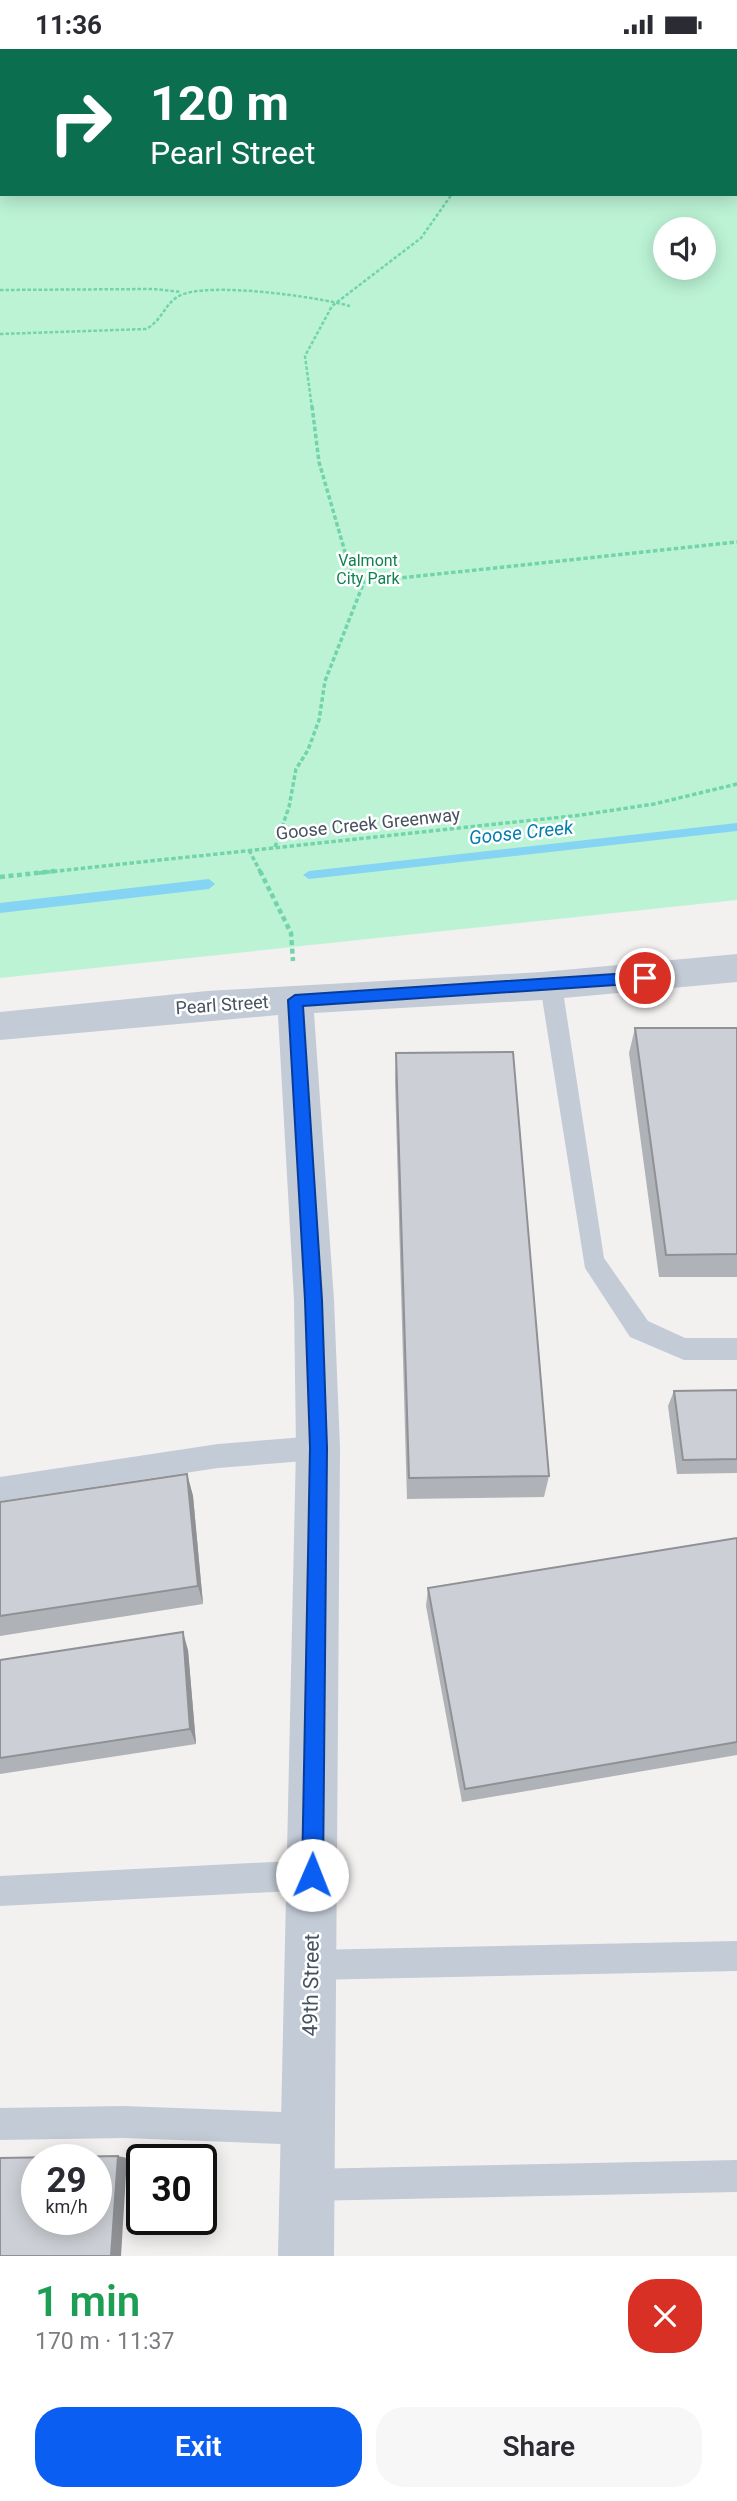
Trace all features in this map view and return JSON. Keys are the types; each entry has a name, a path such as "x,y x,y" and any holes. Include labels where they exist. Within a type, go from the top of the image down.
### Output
{"street":[{"name":"Pearl Street","path":"0,1025 207,1005 551,985 737,968"},
{"name":"49th Street","path":"295,1000 313,1286 318,1448 306,2256"}],"lane":[{"path":"551,985 593,1261 639,1329 684,1349 737,1349"},
{"path":"0,1489 218,1456 318,1448"},
{"path":"0,1891 312,1875"},
{"path":"311,1965 737,1956"},
{"path":"0,2124 124,2122 309,2129"},
{"path":"307,2185 737,2176"}],"path":[{"path":"451,196 421,238 337,302 305,356 318,462 354,583 737,542"},
{"path":"0,290 154,289 181,292 266,292 350,306"},
{"path":"0,334 146,329 158,324 172,297 181,292"},
{"path":"275,847 289,807 296,769 309,750 319,720 325,681 364,582"},
{"name":"Goose Creek Greenway","path":"0,877 581,815 654,804 737,784"},
{"path":"249,850 291,933 295,1000"}],"green space":[{"name":"Valmont City Park","path":"0,196 737,196 737,900 0,978"}],"building":[{"path":"635,1028 737,1028 737,1254 666,1255"},
{"path":"513,1052 549,1476 409,1478 396,1053"},
{"path":"737,1390 737,1459 683,1460 674,1391"},
{"path":"187,1474 198,1586 0,1616 0,1502"},
{"path":"737,1538 737,1742 465,1789 428,1588"},
{"path":"183,1632 190,1729 0,1758 0,1660"},
{"path":"112,2156 118,2156 111,2256 0,2256 0,2158 21,2158 21,2235 112,2235"}],"waterway":[{"name":"Goose Creek","path":"309,875 737,827"},
{"name":"Goose Creek","path":"0,908 209,884"}],"route":[{"path":"312,1875 318,1448 314,1300 295,1000 645,978"}]}
